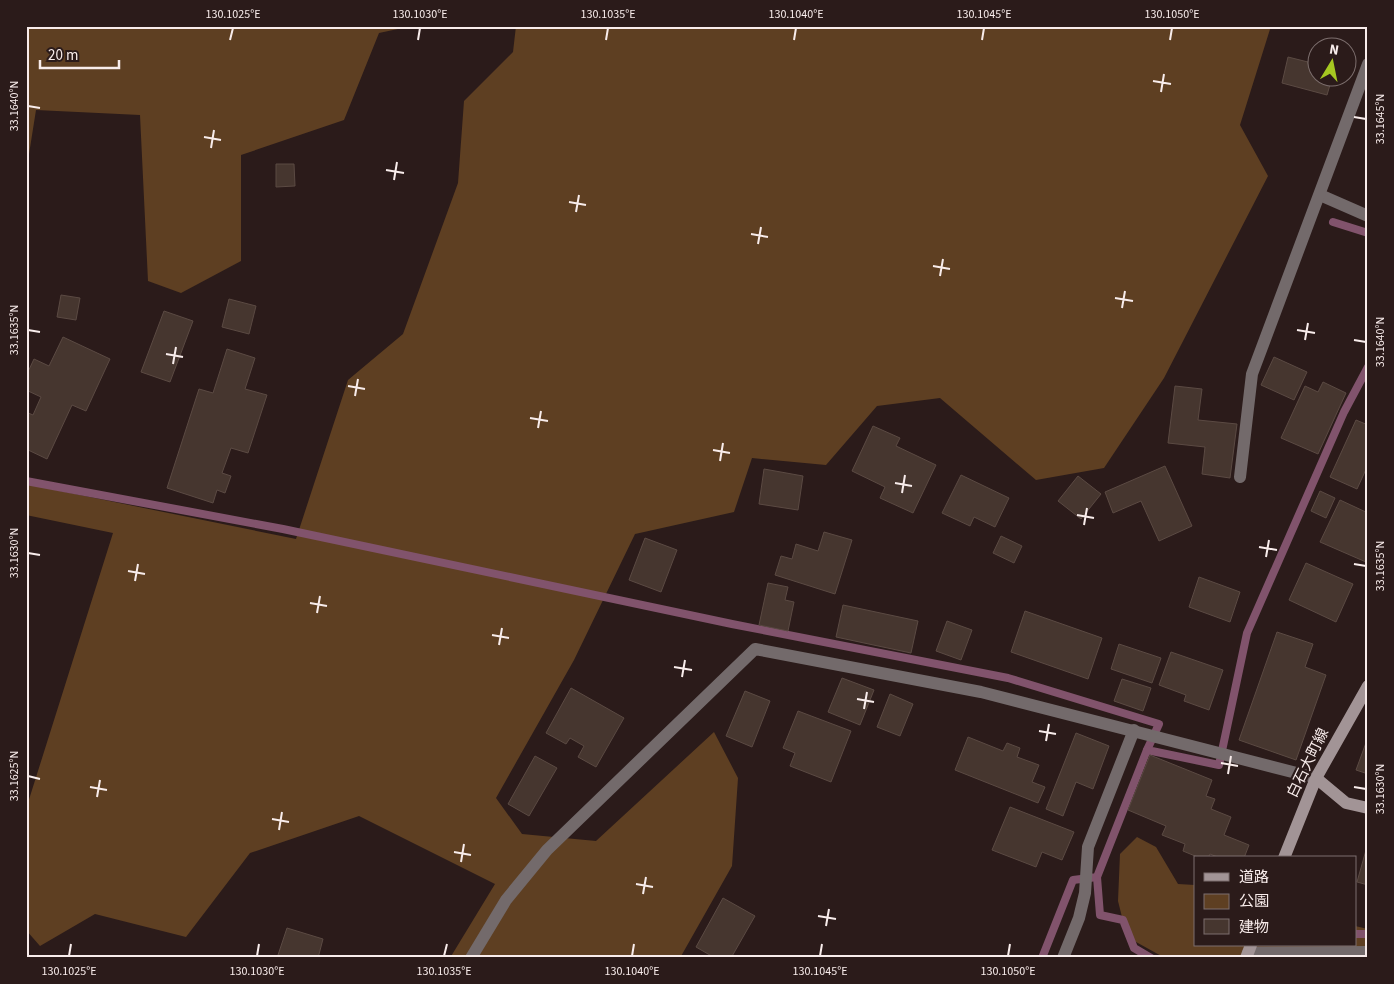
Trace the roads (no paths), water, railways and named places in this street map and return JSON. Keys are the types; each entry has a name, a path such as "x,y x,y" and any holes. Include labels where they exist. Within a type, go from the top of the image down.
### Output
{"main road":[{"name":"白石大町線","path":"1285,856 1316,778 1368,686"},
{"path":"1316,778 1346,803 1368,808"}],"street":[{"path":"1240,477 1252,374 1368,64"},
{"path":"1320,195 1368,216"},
{"path":"471,958 506,900 546,850 755,650 981,692 1316,778"},
{"path":"1062,958 1079,918 1085,893 1088,847 1139,732"},
{"path":"1248,952 1368,952"}],"waterway":[{"path":"1333,222 1368,233"},
{"path":"26,481 283,529 732,624 1008,678 1159,724 1147,750 1219,765 1247,633 1344,412 1368,367"},
{"path":"1042,958 1073,880 1097,877 1147,750"},
{"path":"1097,877 1100,915 1123,920 1134,948 1151,958"},
{"path":"1356,934 1368,934"}]}
